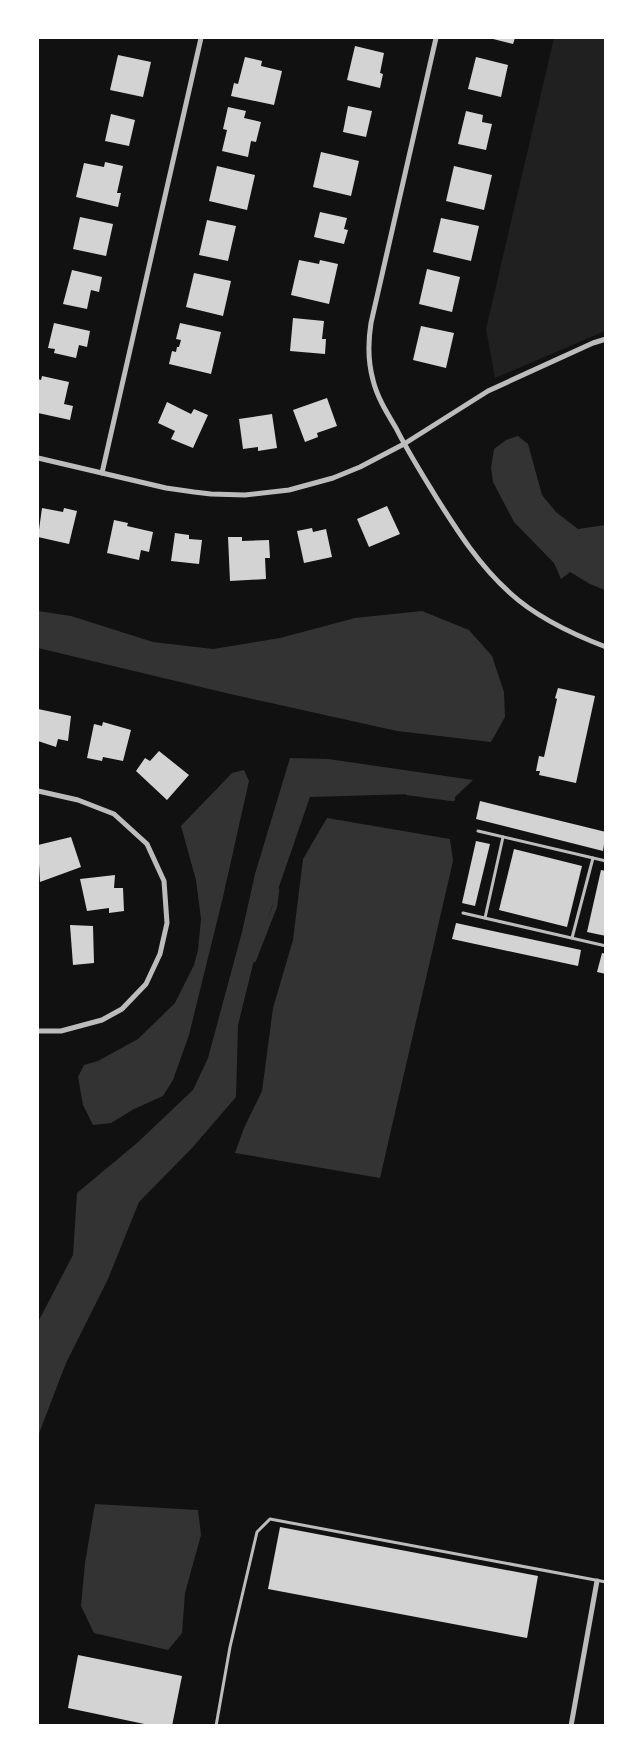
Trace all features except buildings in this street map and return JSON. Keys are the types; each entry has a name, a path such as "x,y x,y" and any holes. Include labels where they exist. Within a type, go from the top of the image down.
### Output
{"street":[{"path":"102,473 201,38"},
{"path":"436,38 369,333 373,381 377,394 404,444 462,539 491,575 511,594 533,610 562,628 606,647"},
{"path":"38,458 166,488 211,494 272,493 289,490 333,478 360,467 404,444 488,391 593,342 606,339"},
{"path":"38,791 78,800 114,814 147,844 164,881 168,923 160,954 146,984 122,1009 102,1020 61,1030 38,1031"},
{"path":"571,1726 597,1581"}],"lane":[{"path":"478,831 606,861"},
{"path":"485,918 503,837"},
{"path":"572,938 593,858"},
{"path":"463,912 606,946"},
{"path":"216,1726 230,1647 257,1532 270,1519 606,1582"}],"shaded area":[{"path":"554,38 605,38 605,331 495,378 486,329"},
{"path":"518,436 528,444 542,495 556,512 578,529 605,525 605,590 590,584 570,572 561,579 554,563 514,522 493,482 491,468 494,449 506,440"},
{"path":"38,611 71,616 153,642 213,649 280,638 355,618 422,611 469,630 492,656 504,692 505,717 491,742 397,731 226,693 38,648"},
{"path":"290,758 328,759 473,780 453,799 412,794 310,797 255,956 238,1025 236,1097 192,1148 139,1202 108,1279 66,1363 38,1436 38,1322 73,1255 77,1193 137,1143 193,1090 208,1058 242,932 255,874"},
{"path":"244,770 249,781 222,901 189,1035 173,1080 163,1096 134,1109 111,1123 93,1125 83,1105 78,1077 84,1065 98,1061 138,1039 175,1003 194,965 198,950 201,919 196,880 181,826 232,773"},
{"path":"327,818 450,839 453,861 380,1178 235,1153 244,1128 262,1091 273,1008 293,940 303,859"},
{"path":"95,1504 198,1510 201,1535 185,1593 182,1633 168,1650 94,1633 81,1606 85,1563"}],"waterway":[{"path":"408,793 453,799"},
{"path":"254,960 275,906 277,890"}]}
